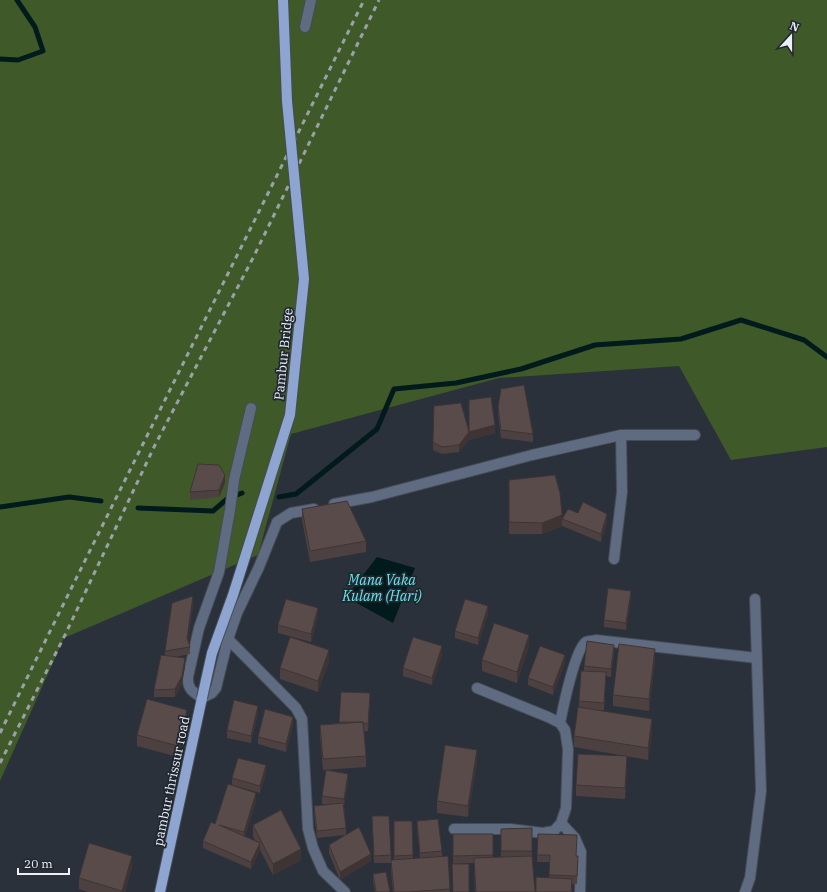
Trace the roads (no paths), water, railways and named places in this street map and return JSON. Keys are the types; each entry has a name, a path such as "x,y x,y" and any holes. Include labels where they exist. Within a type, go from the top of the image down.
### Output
{"main road":[{"name":"Pambur Bridge","path":"202,698 212,653 233,595 290,415 304,279 286,101 283,0"},
{"name":"pambur thrissur road","path":"160,892 202,698"}],"street":[{"path":"305,27 311,0"},
{"path":"251,408 234,480 219,572 199,628 188,677 188,683 191,691 202,698 212,693 216,688 228,639 278,522 290,513 372,497 532,455 622,436 695,435"},
{"path":"614,559 622,492 622,436"},
{"path":"745,892 750,878 761,791 755,598"},
{"path":"228,639 296,708 302,719 308,829 313,848 323,871 345,892"},
{"path":"560,723 576,659 581,648 587,642 596,640 757,658"},
{"path":"454,830 510,829 543,833 554,830 561,823 566,808 568,748 565,730 560,723 477,688"},
{"path":"561,823 575,838 581,852 580,892"}],"water":[{"name":"Mana Vaka Kulam (Hari)","path":"377,557 415,568 393,623 346,597"}],"waterway":[{"path":"0,59 18,60 43,51 35,27 17,0"},
{"path":"279,497 296,494 377,429 394,389 456,383 521,369 595,345 681,339 741,320 804,340 827,357"},
{"path":"138,508 213,511 227,499 242,493"},
{"path":"0,507 69,497 101,501"}],"railway":[{"path":"0,733 364,0"},
{"path":"0,763 65,635 155,445 254,256 379,0"}]}
